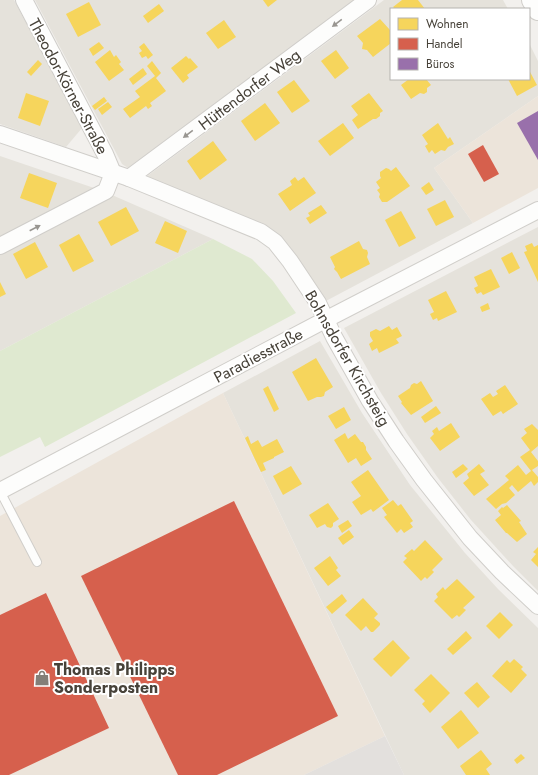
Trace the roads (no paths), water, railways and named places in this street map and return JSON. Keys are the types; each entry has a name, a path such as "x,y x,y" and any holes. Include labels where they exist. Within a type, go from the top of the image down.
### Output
{"street":[{"name":"Theodor-Körner-Straße","path":"24,0 105,154 113,173"},
{"name":"Hüttendorfer Weg","path":"130,178 368,0"},
{"path":"532,0 538,10"},
{"name":"Bohnsdorfer Kirchsteig","path":"0,134 130,178 261,232 275,242 290,261 318,303 325,320 374,408 396,442 470,538 502,572 538,606"},
{"path":"0,246 106,191 113,173"},
{"name":"Paradiesstraße","path":"0,491 538,210"}],"lane":[{"path":"0,491 37,562"}],"place":[{"name":"Thomas Philipps Sonderposten","path":"42,678"}]}
